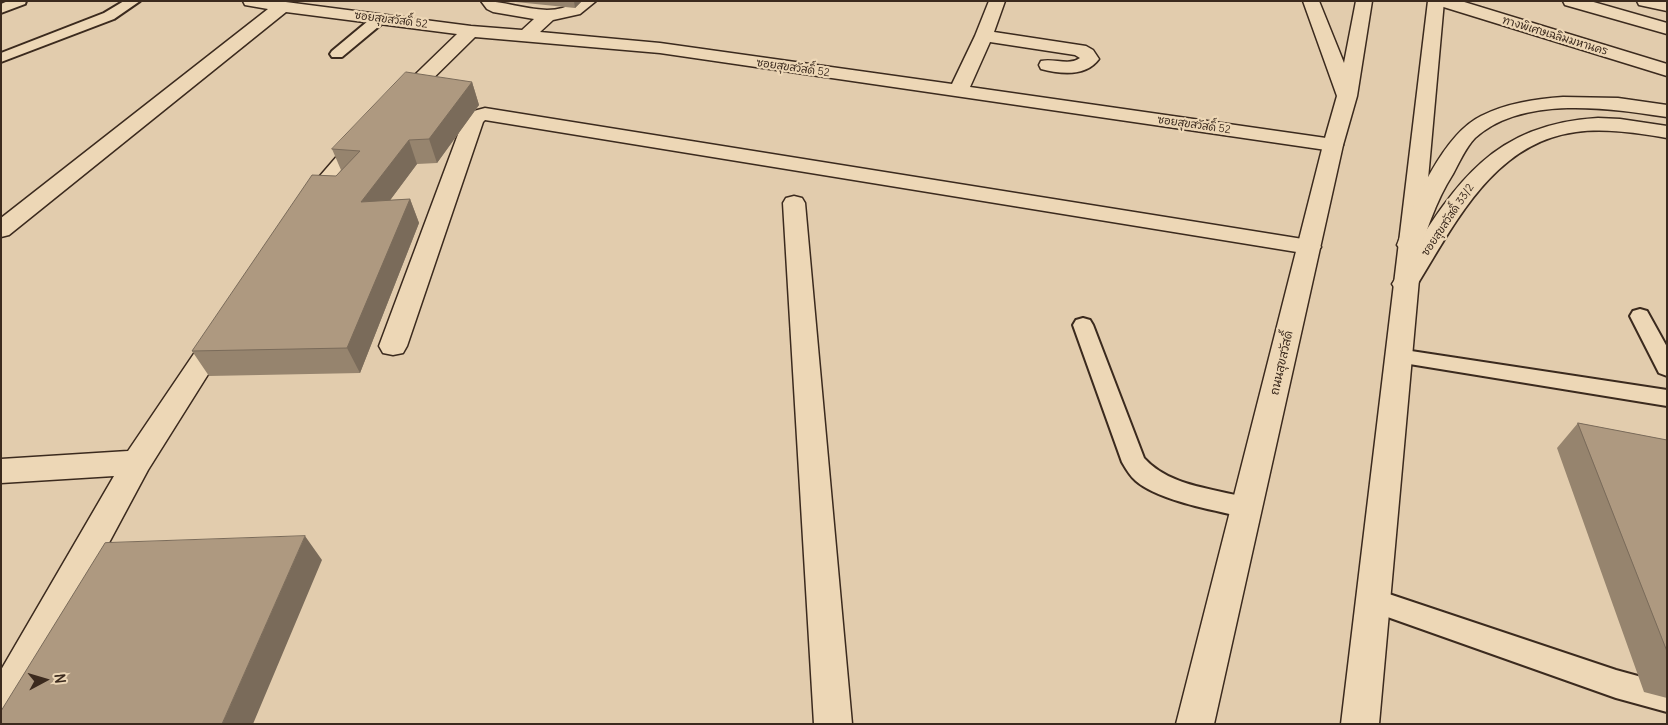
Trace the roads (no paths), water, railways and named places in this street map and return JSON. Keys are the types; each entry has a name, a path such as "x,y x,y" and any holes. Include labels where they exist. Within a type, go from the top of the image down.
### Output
{"main road":[{"name":"ซอยสุขสวัสดิ์ 52","path":"251,1 282,7 471,30 660,48 1333,145"},
{"path":"488,1 490,5 499,9 548,15 570,13 579,10 588,1"},
{"path":"958,92 984,36 997,1"},
{"path":"1311,1 1347,96"},
{"name":"ถนนสุขสวัสดิ์","path":"1195,724 1333,145 1347,96 1364,1"},
{"path":"1360,724 1436,1"},
{"name":"ทางพิเศษเฉลิมมหานคร","path":"1443,1 1667,70"},
{"name":"ทางพิเศษเฉลิมมหานคร","path":"1484,1 1667,55"},
{"path":"1571,1 1667,29"},
{"path":"1607,1 1667,18"},
{"path":"1645,1 1667,6"},
{"path":"1,230 282,7"},
{"path":"527,35 548,15"},
{"path":"292,226 379,120 471,30"},
{"path":"984,36 1080,50 1087,54 1090,59 1084,66 1075,68 1048,65"},
{"path":"1409,245 1427,197 1450,159 1468,135 1487,120 1511,111 1543,104 1577,102 1616,104 1667,111"},
{"path":"393,346 472,122 478,116 485,114 1309,247"},
{"name":"ซอยสุขสวัสดิ์ 33/2","path":"1405,284 1473,181 1504,154 1527,138 1558,129 1596,124 1629,125 1667,132"},
{"path":"794,203 833,724"},
{"path":"1,706 137,462 233,315"},
{"path":"1,471 137,462"}],"lane":[{"path":"1,9 20,1"},
{"path":"1,58 109,16 134,1"},
{"path":"337,54 380,19"},
{"path":"1640,316 1667,368"},
{"path":"1083,325 1134,462 1145,474 1158,482 1248,508"},
{"path":"1398,356 1667,398"},
{"path":"1374,601 1616,684 1667,698"}]}
